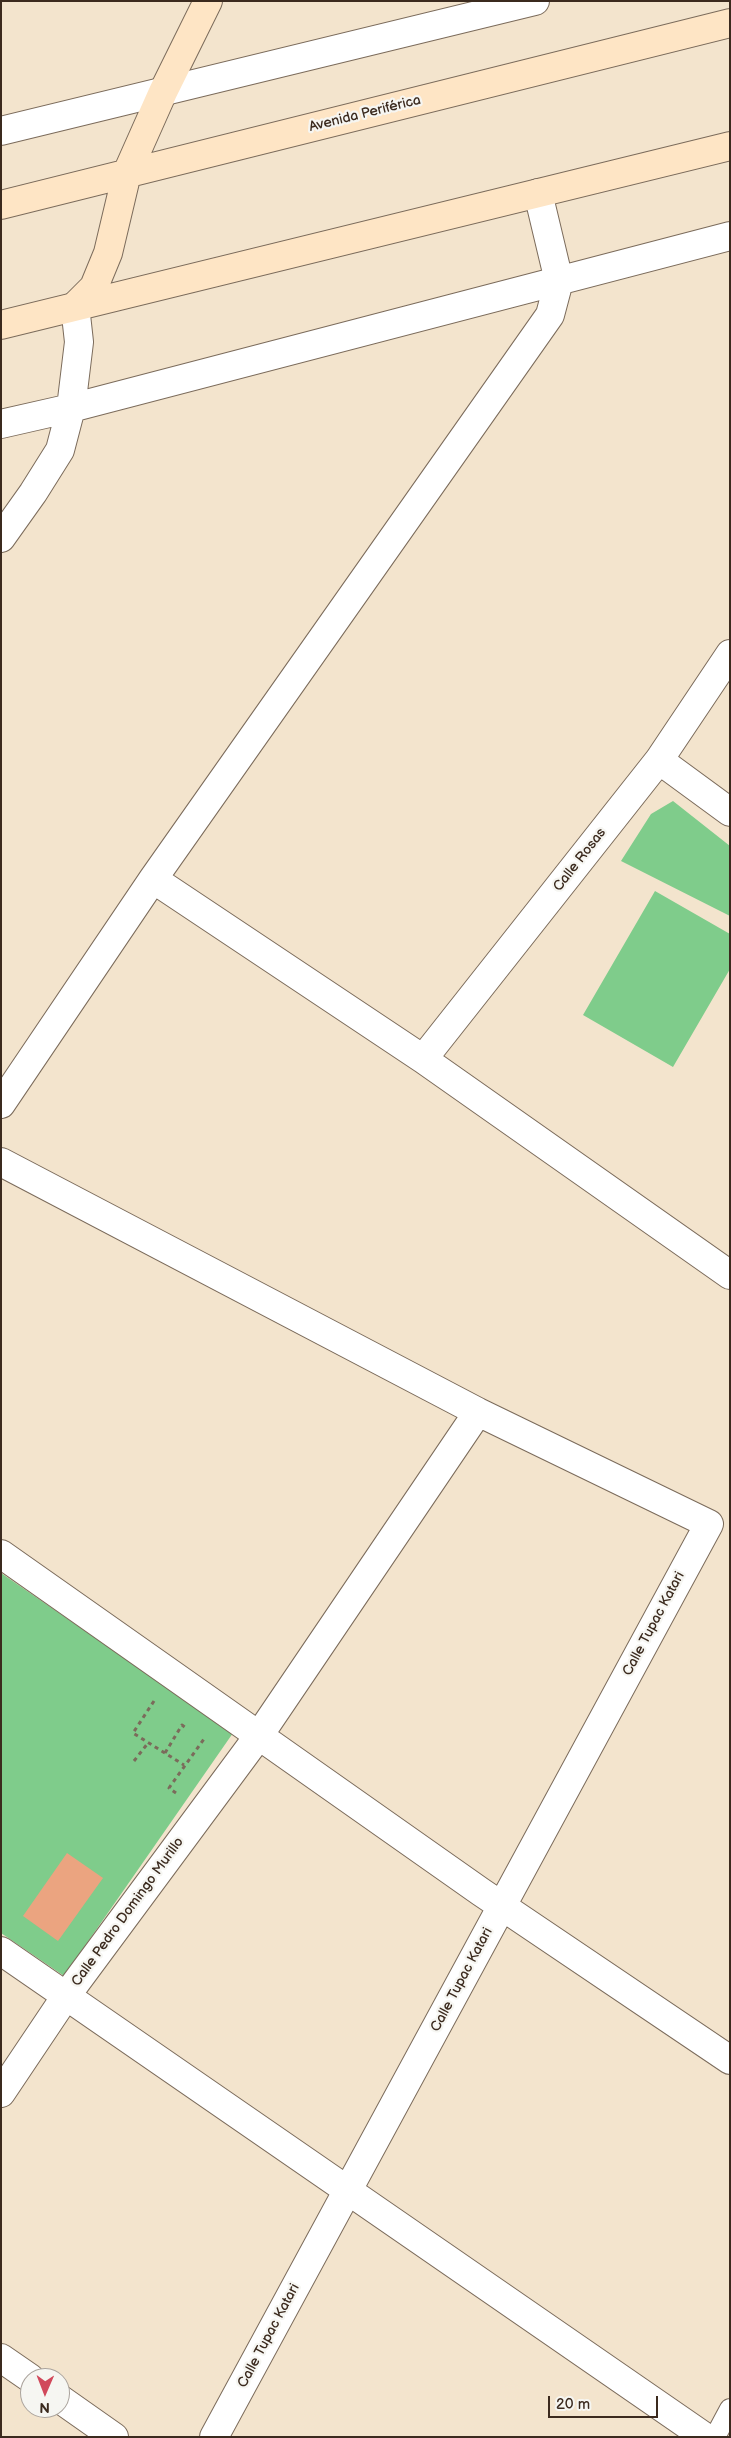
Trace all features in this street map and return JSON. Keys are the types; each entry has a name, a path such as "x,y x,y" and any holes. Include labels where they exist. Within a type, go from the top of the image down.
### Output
{"street":[{"path":"1,538 33,493 60,450 71,408 79,342 76,306 94,287 105,262 127,174 163,92 208,1"},
{"path":"1,131 535,1"},
{"name":"Avenida Periférica","path":"1,205 730,23"},
{"path":"1,325 730,146"},
{"path":"1,1104 153,879 540,333 550,315 558,282 538,193"},
{"path":"1,424 71,408 730,236"},
{"name":"Calle Rosas","path":"423,1059 660,760 730,654"},
{"path":"660,760 730,812"},
{"path":"153,879 423,1059 730,1275"},
{"path":"1,1162 478,1412"},
{"name":"Calle Tupac Katari","path":"214,2437 709,1524 478,1412"},
{"name":"Calle Pedro Domingo Murillo","path":"1,2093 66,1996 260,1734 478,1412"},
{"path":"1,1554 502,1905 730,2060"},
{"path":"1,1951 705,2437"},
{"path":"1,2358 20,2371"},
{"path":"70,2406 114,2437"}],"lane":[{"path":"715,2437 730,2409"}],"path":[{"path":"157,1697 133,1733 184,1765"},
{"path":"165,1753 182,1725 189,1730"},
{"path":"183,1798 169,1788 204,1739 196,1734"},
{"path":"134,1761 148,1743"}],"green space":[{"path":"673,801 730,846 730,916 621,861 651,814"},
{"path":"655,891 730,934 730,969 673,1067 583,1015"},
{"path":"1,1573 233,1733 64,1976 1,1933"}],"building":[{"path":"67,1853 103,1878 58,1941 23,1916"}]}
